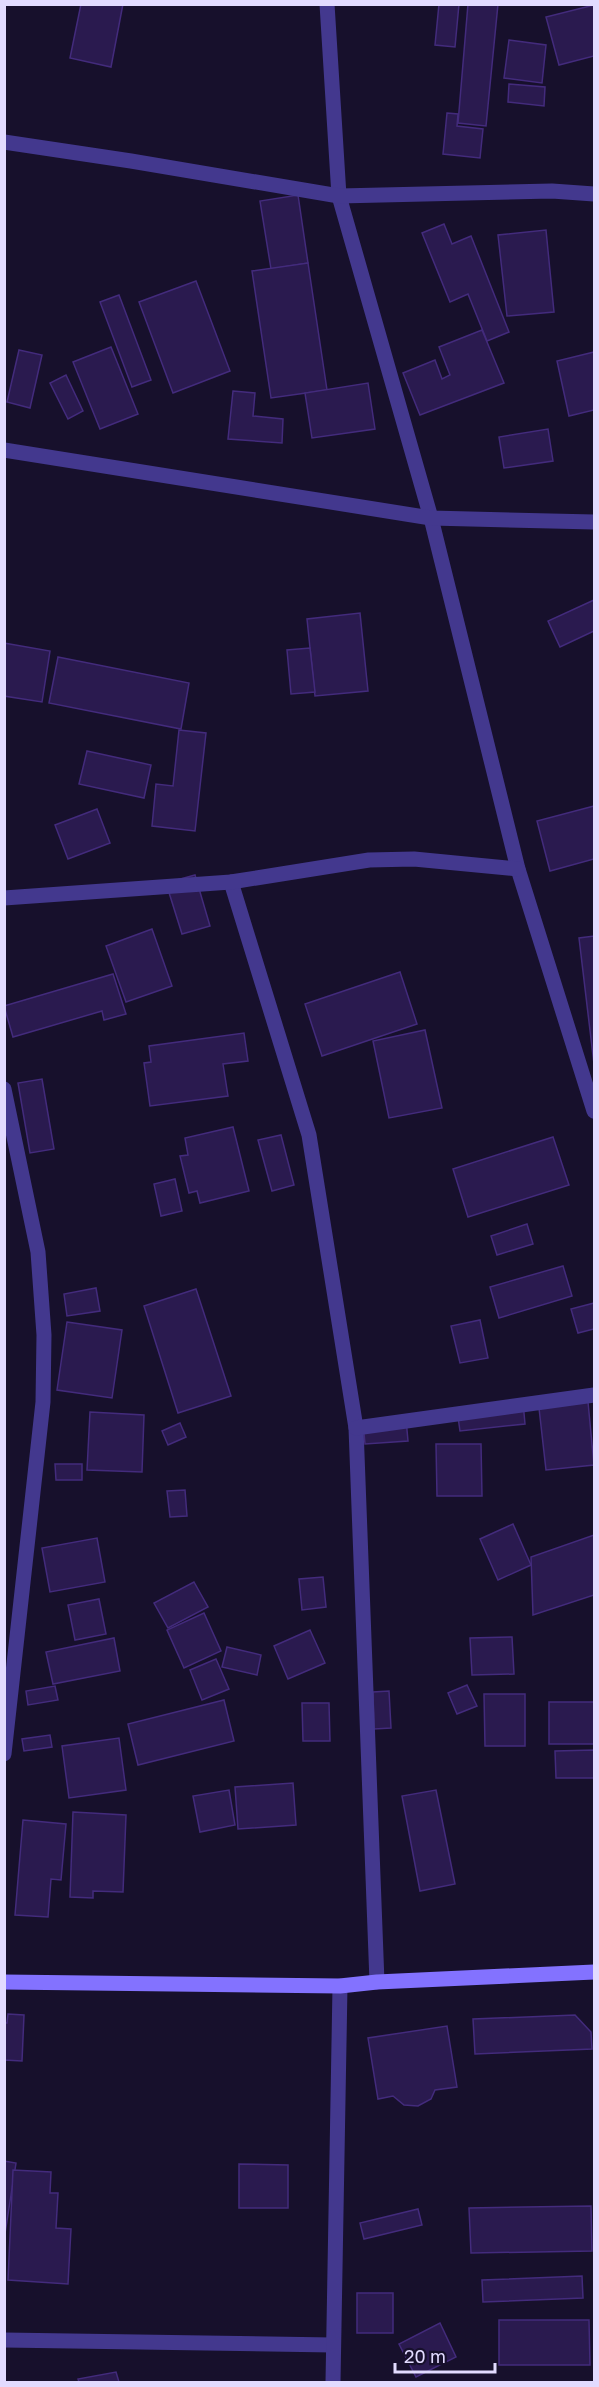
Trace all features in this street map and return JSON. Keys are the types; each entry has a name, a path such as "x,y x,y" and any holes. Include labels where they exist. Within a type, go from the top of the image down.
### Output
{"street":[{"path":"327,4 339,196 431,518 518,869 594,1109"},
{"path":"4,142 339,196 552,191 594,194"},
{"path":"4,450 431,518 594,522"},
{"path":"4,898 231,882 369,860 414,859 518,869"},
{"path":"231,882 309,1135 356,1428 377,1982"},
{"path":"4,1089 38,1252 44,1335 43,1402 4,1754"},
{"path":"356,1428 594,1395"},
{"path":"4,1982 340,1986 377,1982 594,1972"},
{"path":"333,2382 340,1986"},
{"path":"4,2340 333,2344"}],"building":[{"path":"81,4 123,4 111,67 70,58"},
{"path":"439,4 459,4 455,47 435,45"},
{"path":"468,4 498,4 486,126 458,123"},
{"path":"594,5 594,56 559,65 546,17"},
{"path":"509,40 546,45 542,83 504,78"},
{"path":"509,84 545,87 544,106 508,102"},
{"path":"447,113 458,114 457,126 483,129 480,158 443,154"},
{"path":"298,195 308,263 271,269 260,201"},
{"path":"444,224 452,244 471,236 509,332 487,341 468,294 450,302 422,233"},
{"path":"546,230 554,312 507,316 498,235"},
{"path":"308,263 327,390 271,398 252,271"},
{"path":"196,281 230,371 173,393 139,302"},
{"path":"119,295 151,380 132,387 100,302"},
{"path":"482,330 504,383 420,415 403,373 435,360 442,379 450,375 439,347"},
{"path":"111,347 138,414 100,429 73,362"},
{"path":"19,350 42,355 30,408 7,402"},
{"path":"594,352 594,410 569,416 557,361"},
{"path":"66,375 83,411 68,419 50,383"},
{"path":"368,383 375,429 312,438 305,393"},
{"path":"233,391 255,393 253,416 283,419 282,443 228,439"},
{"path":"548,429 553,461 504,468 499,437"},
{"path":"594,600 594,631 560,647 548,621"},
{"path":"360,613 368,691 315,696 307,619"},
{"path":"4,643 50,651 42,702 4,696"},
{"path":"310,648 315,692 291,694 287,650"},
{"path":"58,657 189,683 181,729 49,703"},
{"path":"179,730 206,733 195,831 152,826 156,784 173,786"},
{"path":"87,751 151,765 144,798 79,784"},
{"path":"594,806 594,859 550,871 537,821"},
{"path":"97,809 110,843 68,859 55,825"},
{"path":"195,875 210,926 182,934 166,883"},
{"path":"152,929 172,986 126,1002 106,946"},
{"path":"594,936 594,1064 579,938"},
{"path":"400,972 417,1024 322,1056 305,1004"},
{"path":"113,974 126,1014 104,1020 102,1011 13,1037 4,1006"},
{"path":"425,1030 442,1108 389,1118 373,1041"},
{"path":"244,1033 248,1061 223,1064 228,1096 150,1106 144,1063 151,1062 149,1046"},
{"path":"42,1079 54,1149 30,1153 18,1083"},
{"path":"233,1127 249,1191 200,1203 197,1191 189,1193 180,1156 188,1155 185,1138"},
{"path":"281,1135 294,1185 272,1191 258,1140"},
{"path":"553,1137 569,1185 468,1217 453,1169"},
{"path":"175,1179 182,1211 161,1216 154,1184"},
{"path":"527,1224 533,1244 497,1255 491,1236"},
{"path":"563,1266 572,1296 499,1318 490,1287"},
{"path":"96,1288 100,1311 67,1316 64,1294"},
{"path":"196,1289 231,1396 178,1413 144,1306"},
{"path":"594,1303 594,1329 578,1333 571,1309"},
{"path":"480,1320 488,1358 460,1363 451,1326"},
{"path":"67,1322 122,1330 112,1398 57,1390"},
{"path":"523,1402 525,1424 460,1431 457,1410"},
{"path":"588,1402 594,1465 546,1470 539,1408"},
{"path":"90,1412 144,1415 142,1472 87,1470"},
{"path":"406,1419 408,1441 365,1444 363,1422"},
{"path":"180,1423 186,1437 168,1445 162,1431"},
{"path":"436,1444 481,1444 482,1496 437,1496"},
{"path":"55,1464 82,1464 82,1480 56,1480"},
{"path":"185,1490 187,1516 170,1517 167,1491"},
{"path":"513,1524 531,1565 498,1580 480,1539"},
{"path":"594,1535 594,1595 533,1615 531,1557"},
{"path":"97,1538 105,1582 50,1592 42,1548"},
{"path":"323,1577 326,1607 302,1610 299,1579"},
{"path":"194,1582 208,1607 168,1628 154,1603"},
{"path":"99,1599 106,1634 75,1640 68,1605"},
{"path":"204,1613 221,1651 184,1668 167,1630"},
{"path":"310,1630 325,1663 288,1679 274,1646"},
{"path":"512,1637 514,1674 472,1675 470,1638"},
{"path":"114,1638 120,1671 53,1684 46,1652"},
{"path":"227,1647 261,1655 257,1675 222,1667"},
{"path":"216,1659 229,1689 202,1700 190,1670"},
{"path":"467,1685 477,1706 457,1714 448,1693"},
{"path":"55,1686 58,1700 28,1705 26,1691"},
{"path":"389,1691 391,1728 374,1729 373,1692"},
{"path":"484,1694 525,1694 525,1746 485,1746"},
{"path":"224,1700 234,1741 138,1765 128,1724"},
{"path":"549,1702 594,1702 594,1744 549,1744"},
{"path":"302,1703 329,1703 330,1741 303,1741"},
{"path":"50,1735 52,1747 24,1751 22,1739"},
{"path":"119,1738 126,1790 69,1798 62,1746"},
{"path":"594,1750 594,1778 556,1778 555,1751"},
{"path":"293,1783 296,1825 238,1829 235,1787"},
{"path":"229,1790 235,1825 200,1832 193,1796"},
{"path":"436,1790 455,1884 420,1891 402,1796"},
{"path":"73,1812 126,1815 123,1892 93,1891 93,1898 70,1897"},
{"path":"23,1820 66,1824 61,1880 51,1879 48,1917 15,1915"},
{"path":"8,2014 24,2015 22,2061 4,2060 4,2023 7,2023"},
{"path":"575,2015 591,2032 592,2049 475,2054 473,2019"},
{"path":"447,2026 457,2087 435,2090 431,2099 418,2106 404,2105 393,2096 378,2099 368,2038"},
{"path":"4,2161 16,2163 4,2240"},
{"path":"239,2164 288,2165 288,2208 239,2208"},
{"path":"13,2170 51,2172 50,2193 58,2193 56,2228 71,2229 68,2284 8,2280"},
{"path":"591,2206 592,2251 471,2253 469,2208"},
{"path":"418,2209 422,2225 364,2239 360,2223"},
{"path":"582,2276 583,2298 483,2302 482,2280"},
{"path":"357,2293 393,2293 393,2333 357,2333"},
{"path":"499,2320 589,2320 590,2365 499,2365"},
{"path":"440,2323 456,2357 416,2377 399,2344"},
{"path":"116,2372 119,2382 79,2382 78,2379"}]}
